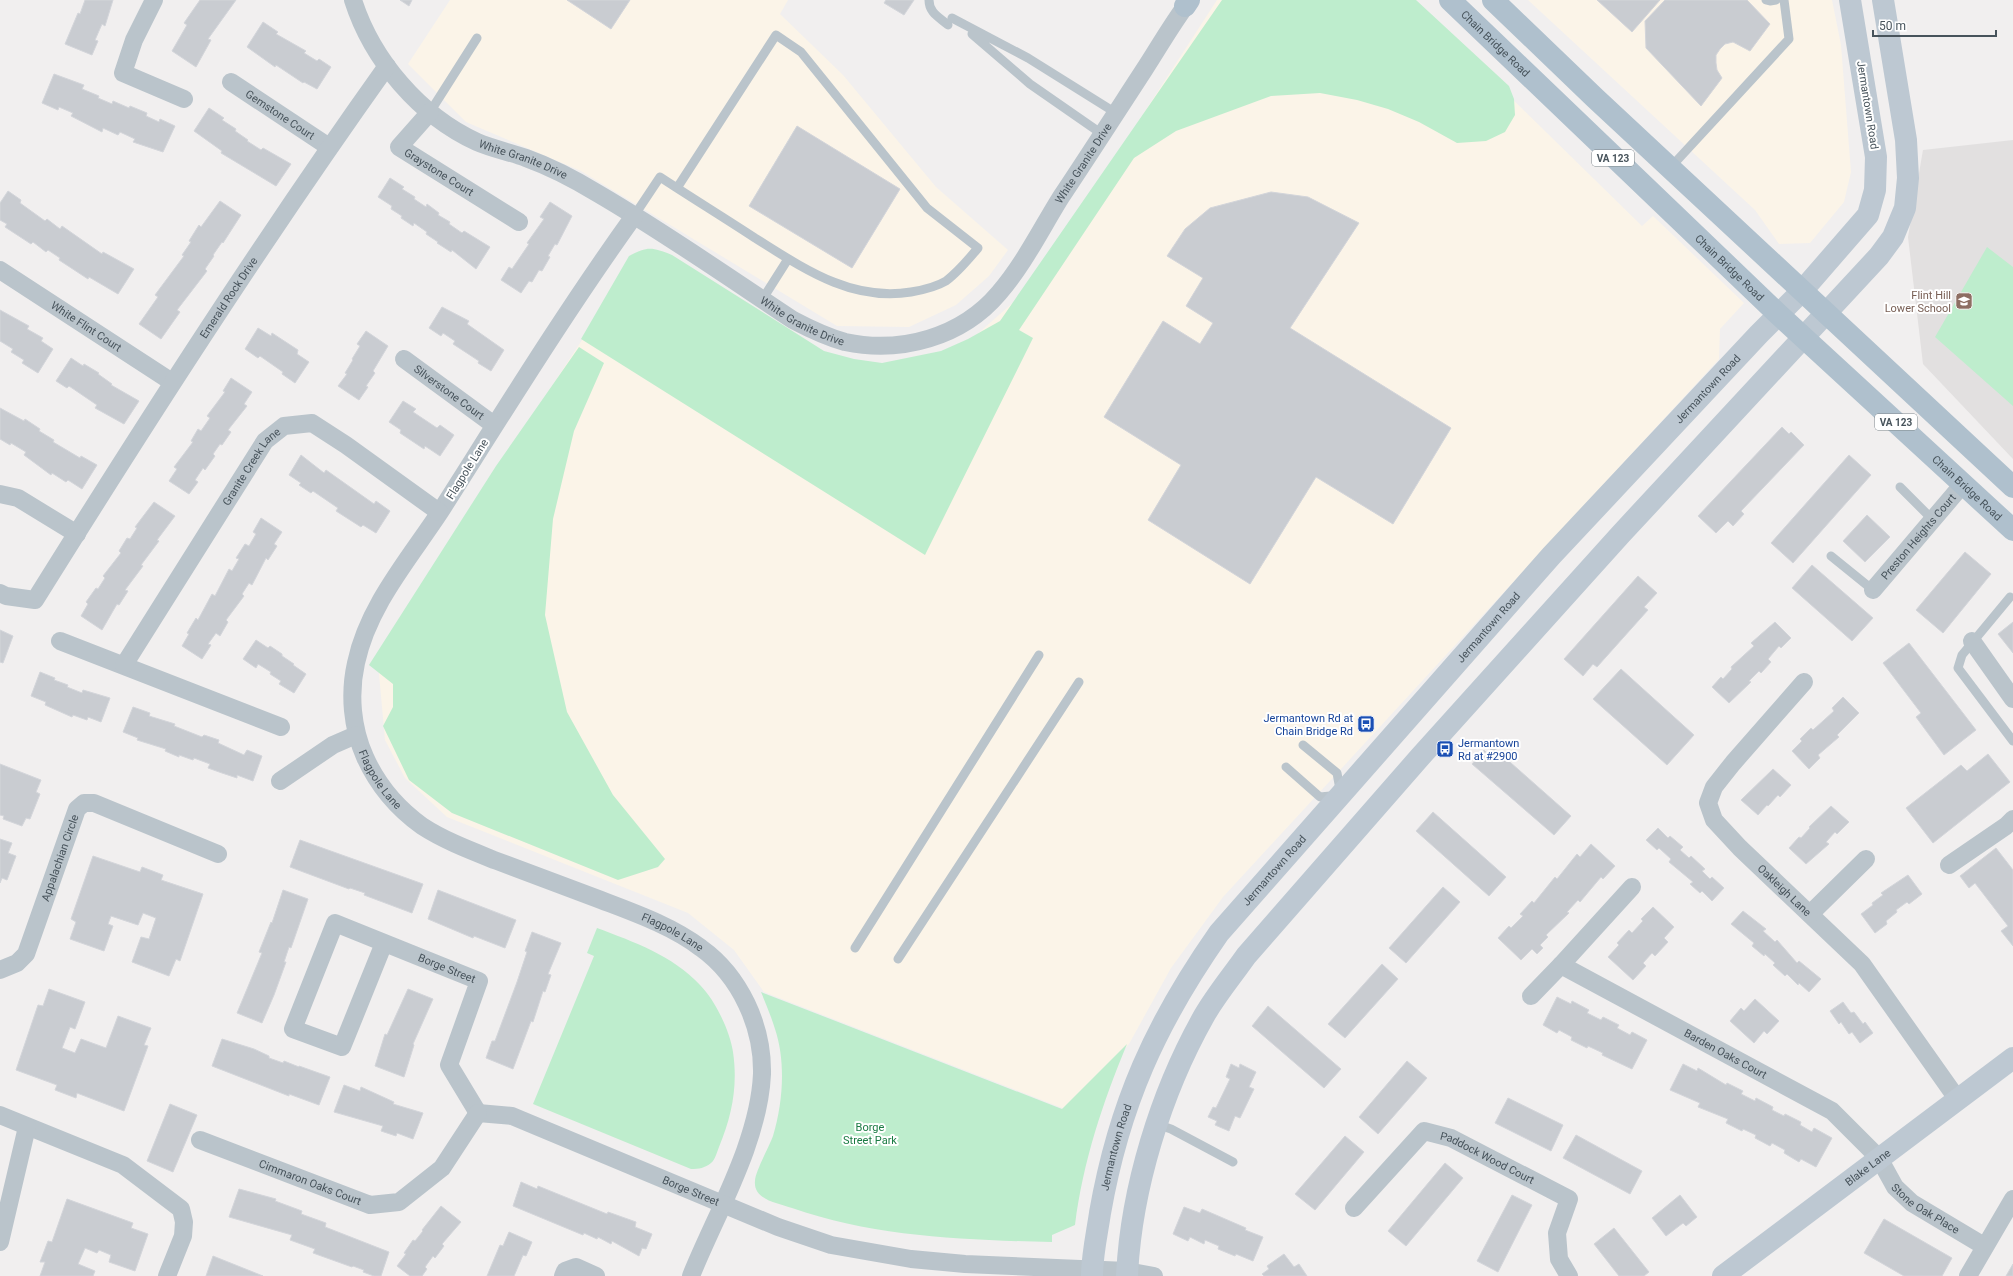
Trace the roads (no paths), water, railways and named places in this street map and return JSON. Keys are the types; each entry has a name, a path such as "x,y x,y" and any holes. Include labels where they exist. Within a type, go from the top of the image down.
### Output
{"main road":[{"name":"Chain Bridge Road","path":"1450,0 1778,314 2013,530"},
{"name":"VA 123","path":"1493,0 1670,168 2013,487"},
{"name":"Jermantown Road","path":"1092,1273 1106,1181 1126,1104 1162,1023 1188,977 1219,933 1551,556 1778,314 1802,291 1868,215 1875,190 1876,157 1850,0"},
{"path":"1127,1274 1131,1233 1138,1190 1160,1113 1204,1016 1246,956 1436,740 1621,534 1878,256 1892,237 1905,208 1908,178 1906,140 1883,0"},
{"name":"Blake Lane","path":"1723,1276 2013,1058"}],"street":[{"path":"154,0 134,40 123,73 184,99"},
{"name":"White Granite Drive","path":"354,0 360,22 369,40 387,66 409,92 430,112 448,126 479,143 528,158 565,174 634,216 762,300 812,330 834,338 859,344 876,346 908,343 939,335 953,329 981,311 998,295 1012,278 1102,134 1188,2"},
{"name":"Emerald Rock Drive","path":"0,593 6,596 35,600 172,382 329,147 387,66"},
{"name":"Gemstone Court","path":"231,82 329,147"},
{"name":"Graystone Court","path":"430,112 399,147 519,222"},
{"name":"Flagpole Lane","path":"634,216 611,248 494,425 381,601 360,646 352,693 356,734 369,765 381,787 400,808 423,826 474,852 627,910 669,928 703,948 730,976 744,998 754,1023 760,1048 762,1074 759,1097 748,1142 690,1276"},
{"name":"White Flint Court","path":"0,270 172,382"},
{"name":"Silverstone Court","path":"404,359 494,425"},
{"name":"Granite Creek Lane","path":"124,665 265,441 284,426 312,423 346,445 439,512"},
{"name":"Preston Heights Court","path":"1873,590 1963,484"},
{"path":"0,494 18,498 76,534"},
{"path":"60,641 281,727"},
{"path":"1972,641 2013,698"},
{"name":"Oakleigh Lane","path":"1804,682 1714,787 1708,803 1714,820 1740,848 1862,964 1958,1100"},
{"path":"280,781 334,745 356,734"},
{"name":"Appalachian Circle","path":"0,970 17,963 26,954 77,809 84,803 94,803 218,854"},
{"path":"1949,865 2011,827"},
{"path":"1810,914 1866,859"},
{"path":"1531,996 1632,887"},
{"name":"Borge Street","path":"384,943 342,1047 293,1029 335,923 479,981 449,1065 478,1113 512,1116 778,1227 831,1245 876,1254 965,1264 1154,1276"},
{"name":"Barden Oaks Court","path":"1561,965 1832,1111 1879,1158"},
{"name":"Cimmaron Oaks Court","path":"200,1140 370,1205 399,1202 442,1168 478,1113"},
{"path":"0,1115 123,1165 181,1210 184,1222 183,1236 167,1276"},
{"path":"0,1242 27,1127"},
{"name":"Paddock Wood Court","path":"1354,1208 1424,1131 1452,1138 1570,1199 1557,1233 1559,1259 1569,1276"},
{"name":"Stone Oak Place","path":"1879,1158 1895,1187 1912,1203 1984,1246"},
{"path":"1968,1276 1984,1246 2013,1199"},
{"path":"563,1276 565,1271 576,1267 596,1276"}],"lane":[{"path":"929,0 929,6 932,13 950,22 962,25 1028,58 1116,113"},
{"path":"1766,0 1776,0"},
{"path":"1670,168 1789,39 1784,0"},
{"path":"962,25 1030,84 1102,134"},
{"path":"634,216 660,177 677,188 788,259 806,270 851,289 876,294 899,294 925,290 945,281 964,265 978,248 927,208 801,52 776,35 677,188"},
{"path":"430,112 477,38"},
{"path":"762,300 788,259"},
{"path":"1900,487 1932,520"},
{"path":"1831,556 1873,590"},
{"path":"2010,597 1962,654 1958,668 2013,741"},
{"path":"855,948 1039,656"},
{"path":"898,959 1079,682"},
{"path":"1286,767 1320,797 1341,795 1337,773 1304,746"},
{"path":"1156,1124 1171,1129 1233,1162"}],"place":[{"name":"Flint Hill Lower School","path":"1964,301"},
{"name":"Jermantown Rd at Chain Bridge Rd","path":"1366,724"},
{"name":"Jermantown Rd at #2900","path":"1445,749"}],"park label":[{"name":"Borge Street Park","path":"870,1133"}]}
